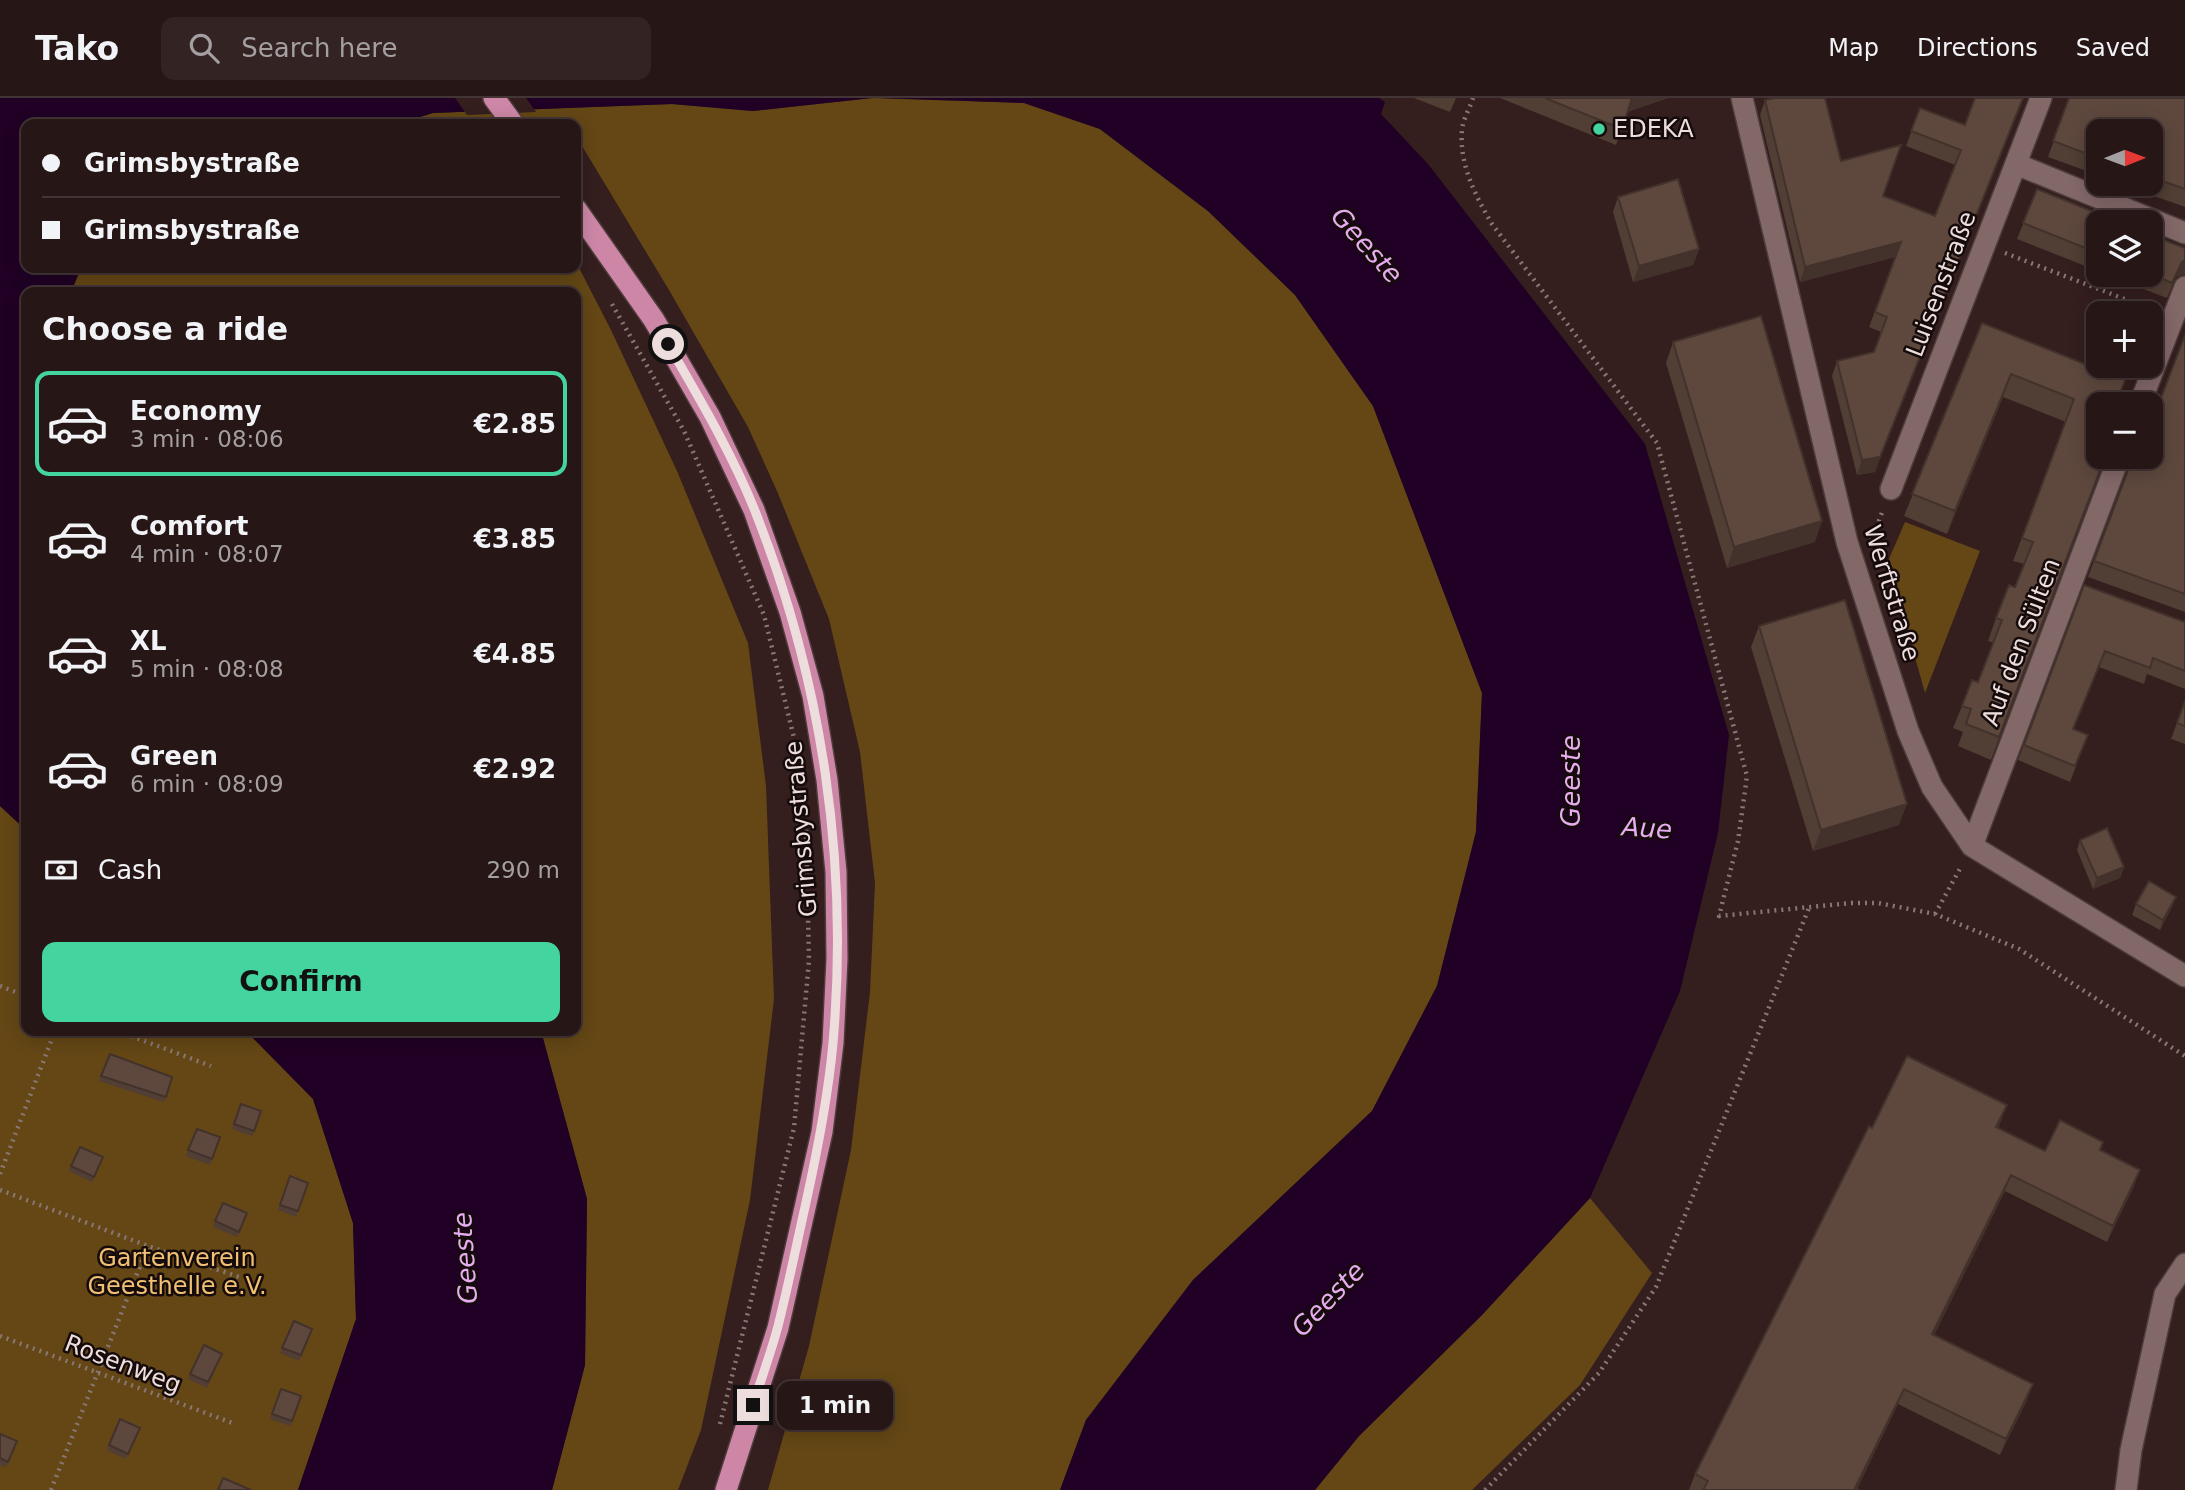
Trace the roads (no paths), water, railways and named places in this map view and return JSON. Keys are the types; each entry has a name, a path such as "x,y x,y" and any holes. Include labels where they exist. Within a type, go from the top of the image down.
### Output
{"highway":[{"path":"494,98 509,119"},
{"name":"Grimsbystraße","path":"581,216 654,320 710,417 754,510 790,612 809,684 827,780 836,872 837,958 833,1043 822,1132 778,1328 726,1490"}],"street":[{"name":"Werftstraße","path":"1742,98 1847,542 1908,731 1932,787 1972,846 2185,976"},
{"name":"Luisenstraße","path":"1891,489 2041,98"},
{"path":"2016,164 2185,233"},
{"path":"2145,392 2185,287"},
{"name":"Auf den Sülten","path":"1972,846 2114,469"},
{"path":"2070,583 2096,593"},
{"path":"2126,1490 2131,1450 2165,1294 2185,1264"}],"water":[{"path":"0,98 872,98 753,111 672,104 433,113 413,119 21,119 21,273 79,273 73,287 21,287 21,825 0,806"},
{"path":"879,98 1379,98 1385,102 1381,114 1428,164 1645,444 1729,735 1718,833 1680,991 1590,1198 1482,1315 1359,1436 1315,1490 1060,1490 1086,1420 1193,1280 1372,1111 1437,986 1476,832 1482,693 1373,406 1295,295 1208,211 1100,129 1024,103"},
{"name":"Geeste","path":"251,1036 542,1036 587,1199 585,1365 552,1490 298,1490 356,1319 353,1223 313,1099"}],"place":[{"name":"EDEKA","path":"1599,129"}],"water label":[{"name":"Aue","path":"1647,828"}],"park label":[{"name":"Gartenverein Geesthelle e.V.","path":"177,1272"}]}
